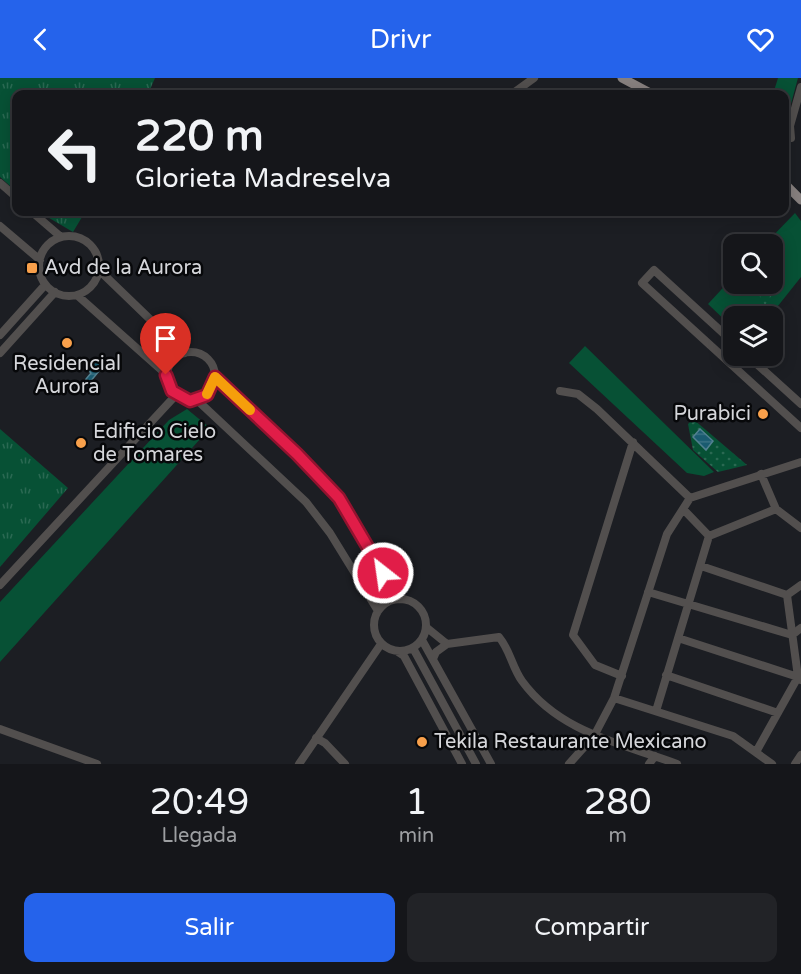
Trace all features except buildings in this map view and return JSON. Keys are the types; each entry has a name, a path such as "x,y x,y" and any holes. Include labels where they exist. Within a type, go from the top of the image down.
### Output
{"main road":[{"path":"622,78 644,90"},
{"path":"789,188 801,200"}],"street":[{"path":"518,90 534,78"},
{"path":"791,138 790,126 801,87"},
{"path":"0,183 12,194"},
{"path":"37,216 61,237"},
{"path":"0,226 40,260"},
{"path":"61,237 81,238 97,253 99,271 88,290 78,296 68,297 55,292 45,285 39,270 40,260 51,242 61,237"},
{"path":"723,333 654,270 642,283 723,357"},
{"path":"99,271 185,353"},
{"path":"0,335 45,285"},
{"path":"0,353 55,292"},
{"path":"78,296 166,375"},
{"path":"195,352 206,357 212,364 215,377 213,388 197,400 190,401 176,395 168,385 166,375 171,363 185,353 195,352"},
{"path":"733,366 801,428"},
{"path":"759,366 801,404"},
{"path":"215,377 297,454 339,498 400,599"},
{"path":"560,390 578,394 633,442 690,498"},
{"path":"0,585 176,395"},
{"path":"197,400 306,502 330,533 378,611"},
{"path":"622,676 595,665 573,635 633,442"},
{"path":"569,764 594,736 614,698 667,534 690,498 801,462"},
{"path":"761,474 776,509 801,528"},
{"path":"683,509 709,536"},
{"path":"657,711 687,603 709,536 776,509"},
{"path":"701,566 787,595"},
{"path":"787,595 801,585"},
{"path":"648,592 792,634"},
{"path":"756,752 800,677 787,595"},
{"path":"398,652 413,648 422,640 426,627 426,618 416,604 400,599 388,602 378,611 374,628 381,644 404,656 462,764"},
{"path":"426,627 447,644"},
{"path":"792,634 801,628"},
{"path":"433,659 436,652 447,644 499,637 508,649 521,680 543,705 572,726 594,736 677,764"},
{"path":"678,638 800,677"},
{"path":"422,640 491,764"},
{"path":"299,764 381,644"},
{"path":"413,648 476,764"},
{"path":"666,675 778,713"},
{"path":"614,698 734,736 772,764"},
{"path":"0,729 97,764"},
{"path":"316,738 325,743 345,764"},
{"path":"649,764 655,756"}],"green space":[{"path":"0,78 155,78 150,90 12,90 12,188 0,177"},
{"path":"778,78 798,78 789,111 789,90 774,90"},
{"path":"795,213 801,221 801,277 778,306 723,306 723,318 708,304 723,288 723,294 783,294 783,234 775,234"},
{"path":"46,216 83,216 73,232"},
{"path":"759,294 773,294 765,305"},
{"path":"585,346 714,472 704,476 687,473 569,363"},
{"path":"187,409 210,428 0,662 0,602 169,420"},
{"path":"693,419 747,465 718,472 693,450 688,424"},
{"path":"0,429 68,488 0,567"}],"water":[{"path":"97,360 104,365 90,382 86,379 91,373 88,370"},
{"path":"700,429 713,441 706,450 693,437"}],"slow traffic":[{"path":"207,394 213,388 215,377 250,410"}],"place":[{"name":"Avd de la Aurora","path":"32,268"},
{"name":"Residencial Aurora","path":"67,343"},
{"name":"Purabici","path":"763,414"},
{"name":"Edificio Cielo de Tomares","path":"81,443"},
{"name":"Tekila Restaurante Mexicano","path":"422,742"}],"route":[{"path":"166,375 172,391 190,401 207,395 213,388 215,377 297,454 339,498 383,573"}]}
